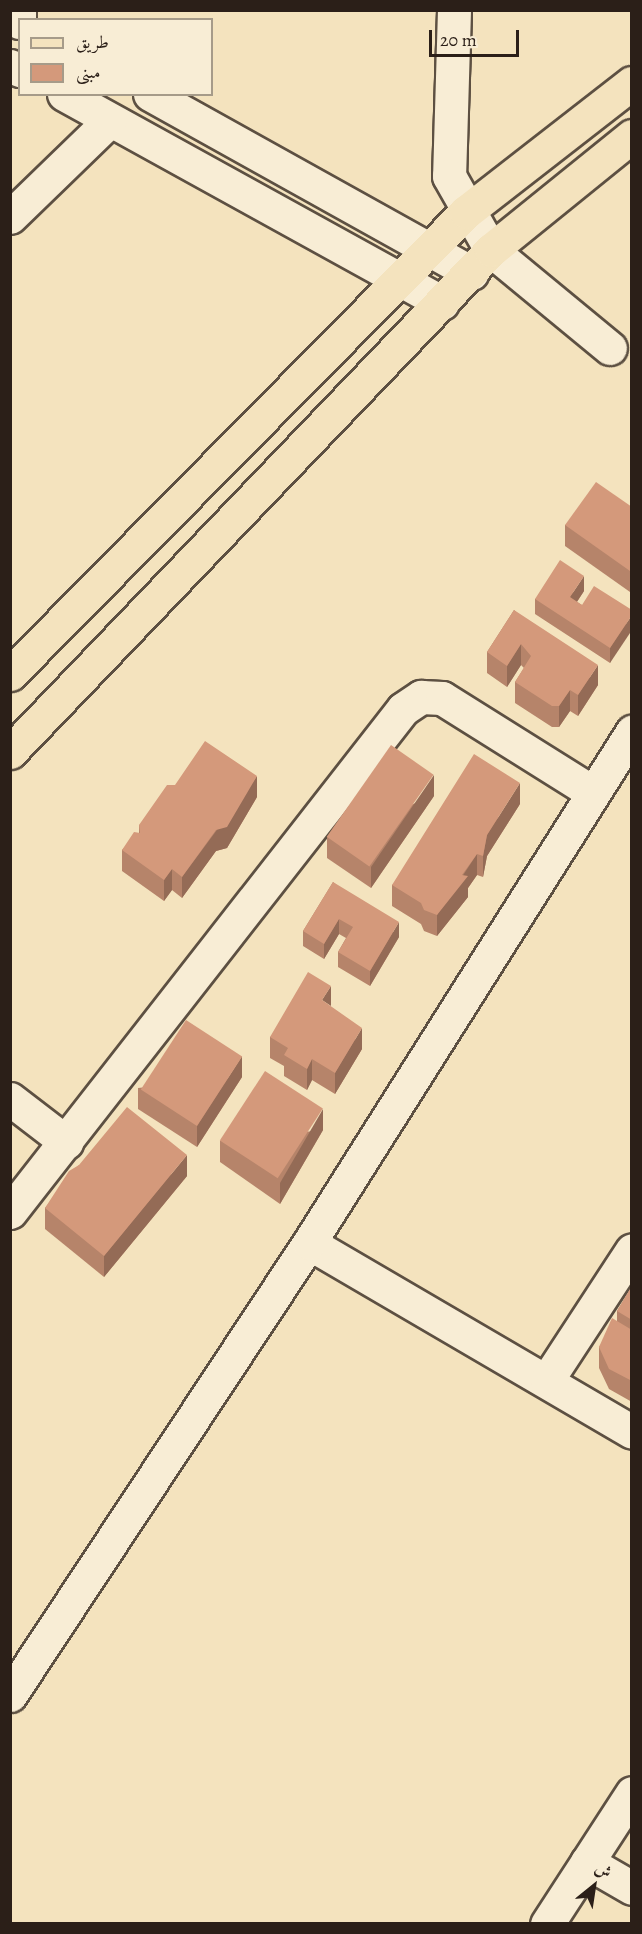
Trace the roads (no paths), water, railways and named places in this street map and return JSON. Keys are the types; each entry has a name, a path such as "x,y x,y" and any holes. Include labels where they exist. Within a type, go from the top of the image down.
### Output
{"main road":[{"path":"10,674 466,212 632,83"},
{"path":"10,752 481,262 632,136"}],"street":[{"path":"454,10 449,176 466,212 481,262"},
{"path":"68,96 401,278 442,303"},
{"path":"154,96 429,250 481,262 610,348"},
{"path":"10,217 110,120"},
{"path":"10,1212 403,709 421,697 442,698 592,792"},
{"path":"10,1695 309,1243 632,732"},
{"path":"10,1099 66,1142"},
{"path":"309,1243 547,1380 632,1432"},
{"path":"547,1380 632,1251"},
{"path":"547,1923 632,1793"},
{"path":"587,1862 632,1888"}]}
